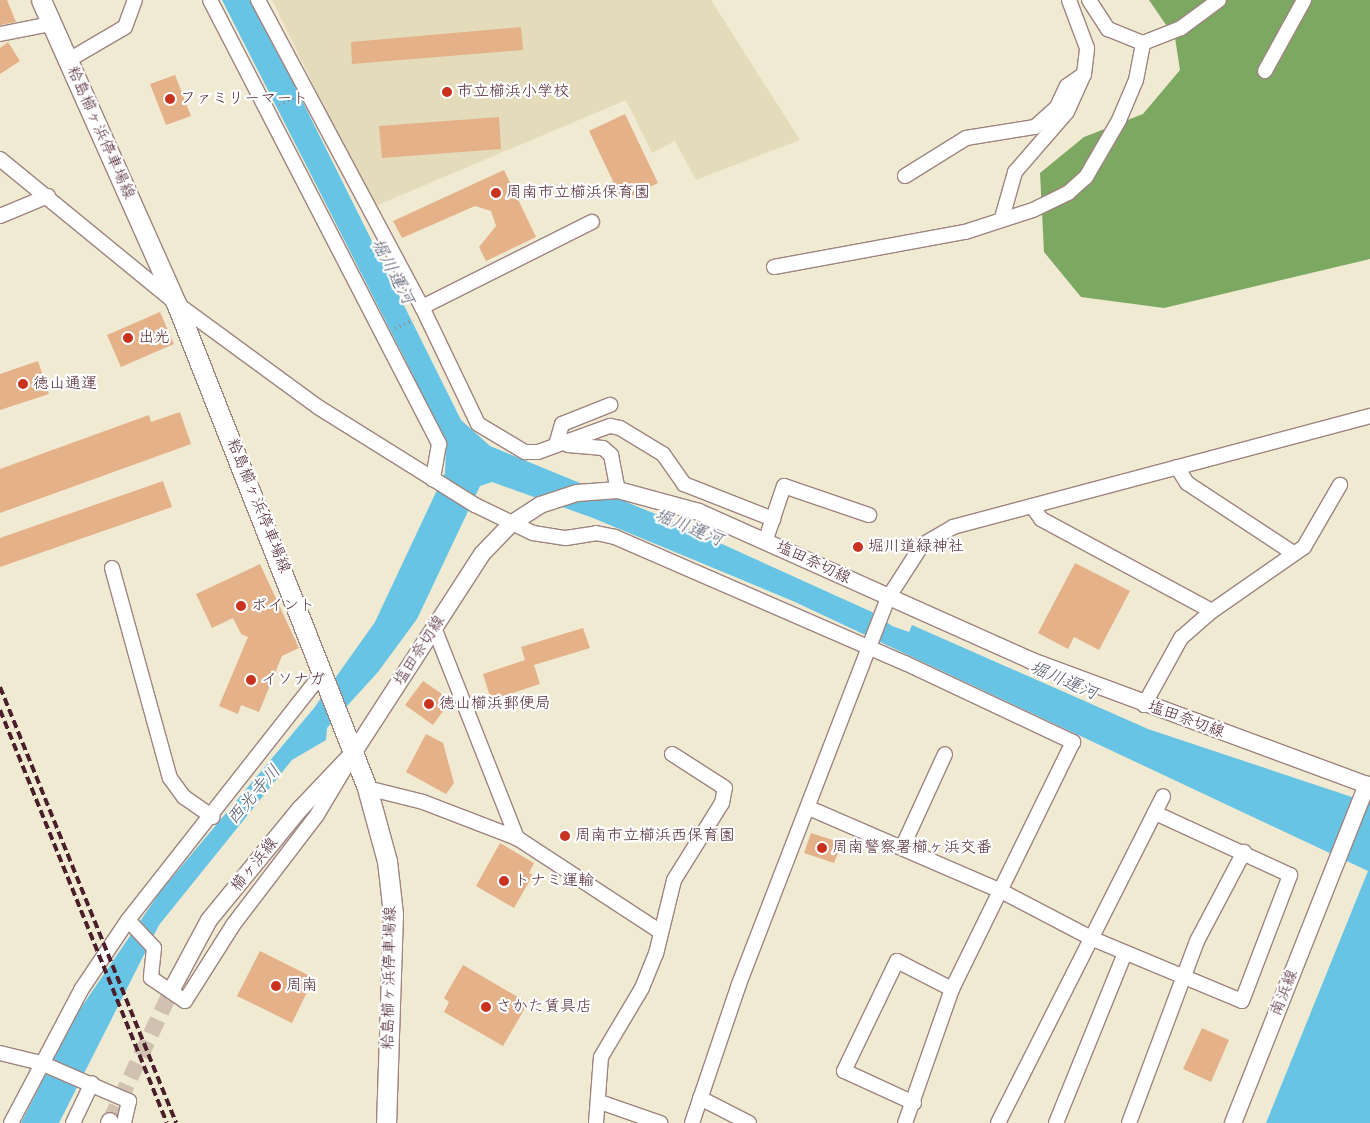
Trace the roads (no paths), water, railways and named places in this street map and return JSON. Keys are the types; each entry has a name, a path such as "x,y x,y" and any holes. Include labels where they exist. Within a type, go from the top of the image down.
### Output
{"main road":[{"name":"粭島櫛ヶ浜停車場線","path":"42,0 67,61 176,303 324,671 367,788 387,861 393,914 386,1123"}],"street":[{"path":"67,61 125,27 135,0"},
{"path":"210,0 438,444 433,479"},
{"path":"258,0 418,313 478,424 526,452 556,445 610,426 632,432 663,454 684,484 773,519"},
{"path":"1002,218 1015,172 1067,112 1084,74 1087,48 1069,0"},
{"path":"1089,0 1108,29 1143,43 1181,28 1219,0"},
{"path":"1265,71 1304,0"},
{"path":"0,34 51,24"},
{"path":"774,267 965,232 1068,193 1086,177 1119,120 1136,80 1143,43"},
{"path":"905,176 966,138 1035,128 1057,107 1067,86 1084,74"},
{"path":"0,160 48,196 176,303 318,407 476,505 511,524 551,537 584,532 615,538 870,647 1072,742 1003,892 952,989 914,1103 905,1123"},
{"path":"0,216 48,196"},
{"path":"418,313 592,222"},
{"path":"556,445 562,424 610,405"},
{"path":"692,1123 739,984 809,808 886,602 922,545 934,535 1032,506 1370,416"},
{"path":"556,445 603,448 611,455 610,490"},
{"path":"1178,467 1187,483 1293,553"},
{"path":"1144,705 1181,638 1212,611 1304,547 1340,485"},
{"path":"766,542 784,486 869,515"},
{"name":"塩田奈切線","path":"354,752 435,630 482,554 511,524 540,505 610,490 699,512 766,542 886,602 1144,705 1367,789"},
{"path":"1032,506 1041,520 1212,611"},
{"path":"112,568 170,778 184,797 213,817"},
{"path":"435,630 517,838"},
{"path":"11,1123 41,1063 128,920 213,817 324,671"},
{"path":"128,920 154,948 151,978 185,1001 233,924 317,816 354,752"},
{"name":"櫛ヶ浜線","path":"172,989 209,920 300,809 354,752"},
{"path":"596,1123 600,1102 601,1057 642,988 674,880 722,803 725,788 672,754"},
{"path":"902,848 945,754"},
{"path":"367,788 431,805 517,838 659,932"},
{"name":"南浜線","path":"1233,1123 1367,789"},
{"path":"998,1123 1093,939 1163,796"},
{"path":"809,808 1003,892 1093,939 1242,1002 1290,875 1244,852 1155,813"},
{"path":"1129,1123 1186,979 1205,923 1244,852"},
{"path":"1056,1123 1125,953"},
{"path":"914,1103 844,1071 897,961 952,989"},
{"path":"0,1053 41,1063 92,1083 128,1101 115,1122"},
{"path":"73,1123 92,1083"},
{"path":"700,1098 749,1123"},
{"path":"600,1102 660,1123"}],"water":[{"path":"222,0 252,0 461,420 490,446 658,515 872,612 892,626 909,632 912,625 1148,729 1370,803 1370,1123 1266,1123 1368,871 795,602 593,518 492,482 480,486 417,619 378,672 327,728 326,740 292,760 159,925 59,1123 21,1123 76,1015 160,892 314,708 375,622 445,473 446,447 411,371"}],"tunnel":[{"path":"110,1121 172,989"}],"railway":[{"path":"0,687 176,1123"},
{"path":"0,710 167,1123"}],"place":[{"name":"市立櫛浜小学校","path":"447,92"},
{"name":"ファミリーマート","path":"170,99"},
{"name":"周南市立櫛浜保育園","path":"496,193"},
{"name":"出光","path":"128,338"},
{"name":"徳山通運","path":"23,384"},
{"name":"堀川道緑神社","path":"858,547"},
{"name":"ポイント","path":"241,606"},
{"name":"イソナガ","path":"251,680"},
{"name":"徳山櫛浜郵便局","path":"429,704"},
{"name":"周南市立櫛浜西保育園","path":"565,836"},
{"name":"周南警察署櫛ヶ浜交番","path":"822,848"},
{"name":"トナミ運輸","path":"504,881"},
{"name":"周南","path":"276,986"},
{"name":"さかた賃具店","path":"486,1007"}],"water label":[{"name":"堀川運河","path":"391,272"},
{"name":"堀川運河","path":"688,529"},
{"name":"堀川運河","path":"1063,682"},
{"name":"西光寺川","path":"255,796"}]}
